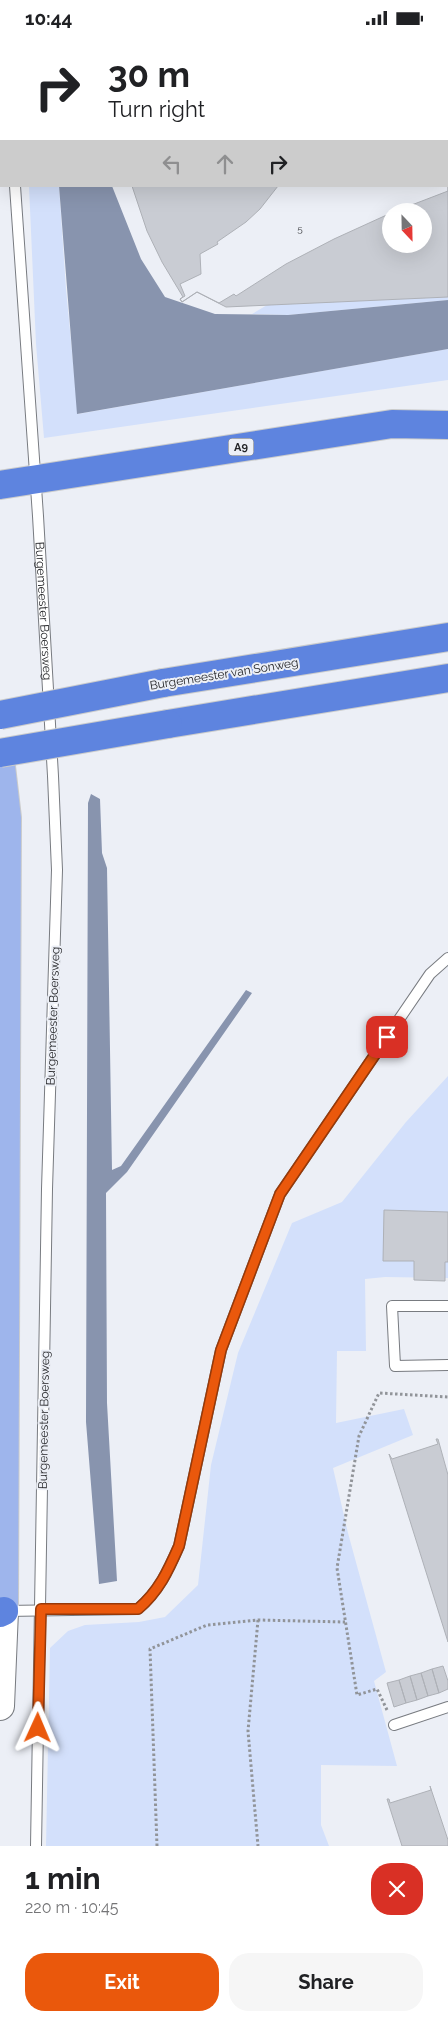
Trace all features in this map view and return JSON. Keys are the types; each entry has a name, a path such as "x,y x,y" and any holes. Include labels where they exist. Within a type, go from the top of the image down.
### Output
{"highway":[{"name":"A9","path":"0,485 392,424 448,425"},
{"name":"Burgemeester van Sonweg","path":"0,715 163,683 448,637"},
{"path":"0,753 448,678"}],"main road":[{"path":"0,758 7,819 0,1707"}],"lane":[{"name":"Burgemeester Boersweg","path":"15,187 35,480 57,870 47,1189 36,1846"},
{"path":"1,1611 138,1609 153,1597 167,1573 179,1546 221,1350 280,1194 430,974 448,958"},
{"path":"448,1306 392,1306 395,1367 448,1365"},
{"path":"394,1725 448,1707"}],"path":[{"path":"394,1725 377,1689 357,1695 337,1568 359,1436 379,1393 448,1397"},
{"path":"157,1846 150,1649 207,1625 258,1620 345,1622"},
{"path":"258,1620 248,1731 258,1846"}],"shaded area":[{"path":"29,187 59,187 66,289 78,414 448,349 448,380 44,438 36,344"},
{"path":"59,187 112,187 141,259 165,297 215,314 288,315 448,300 448,349 77,414"},
{"path":"448,218 448,300 288,315 252,314 306,282 416,255 418,253 432,253 432,236"},
{"path":"91,794 100,799 102,853 107,868 112,1170 121,1166 246,990 252,993 127,1172 106,1193 107,1403 117,1581 99,1584 86,1422 88,803"},
{"path":"448,1076 448,1278 385,1277 365,1279 366,1351 337,1351 336,1423 404,1409 413,1435 333,1468 348,1533 386,1672 374,1681 397,1766 321,1765 321,1825 329,1846 46,1846 50,1648 68,1631 85,1625 139,1622 165,1617 198,1585 211,1465 238,1353 292,1223 342,1202 406,1122"}],"building":[{"path":"132,187 448,187 448,297 226,307 197,292 182,302 180,299 183,297 162,262 147,231"},
{"path":"277,187 448,187 448,191 417,203 382,203 382,217 286,264 236,296 234,294 219,303 197,292 182,302 180,299 185,296 180,284 201,274 200,254 218,244 217,242 246,222 260,209"},
{"path":"384,1210 448,1212 448,1262 445,1262 445,1281 414,1280 414,1261 383,1261"},
{"path":"436,1439 438,1439 448,1475 448,1642 389,1454 392,1459 438,1444"},
{"path":"443,1666 448,1681 448,1689 439,1693 432,1669"},
{"path":"432,1669 439,1693 428,1696 421,1673"},
{"path":"421,1673 428,1696 417,1700 410,1676"},
{"path":"410,1676 417,1700 406,1703 399,1680"},
{"path":"399,1680 406,1703 394,1707 387,1683"},
{"path":"430,1786 448,1840 448,1846 402,1846 387,1799 389,1799 390,1803 431,1790"}],"route":[{"path":"38,1728 41,1609 138,1609 153,1597 167,1573 179,1546 221,1350 280,1194 387,1037"}]}
